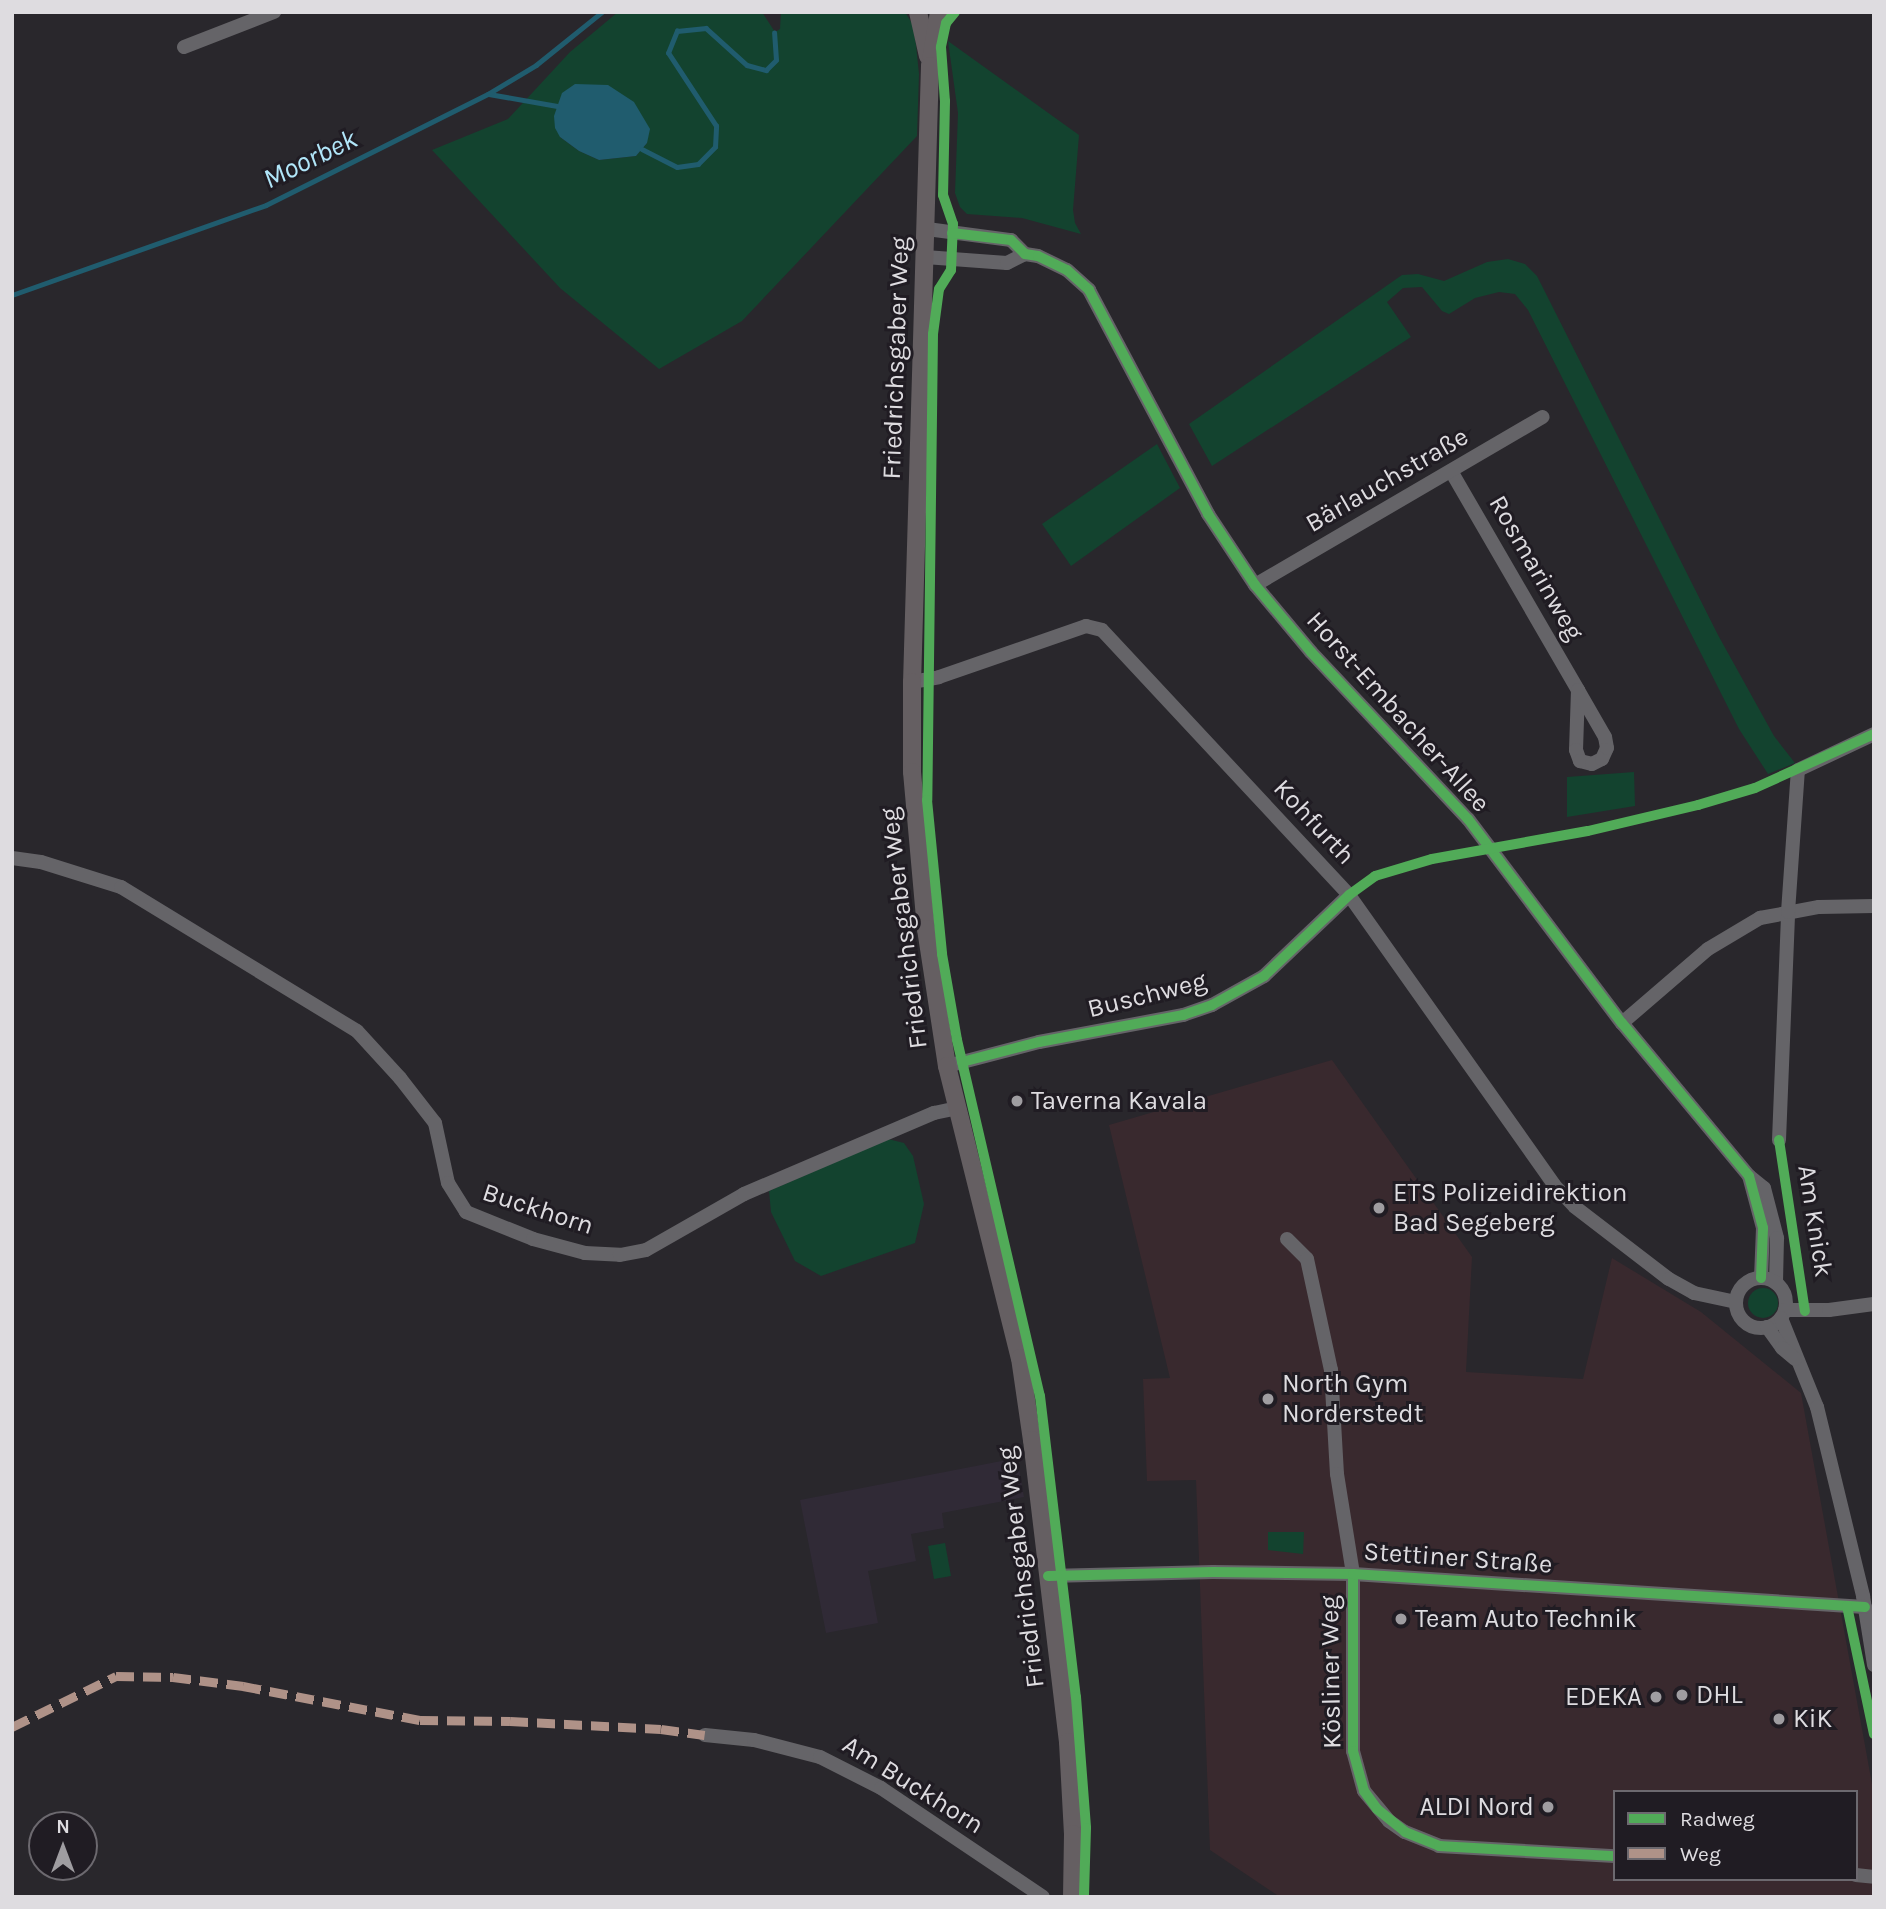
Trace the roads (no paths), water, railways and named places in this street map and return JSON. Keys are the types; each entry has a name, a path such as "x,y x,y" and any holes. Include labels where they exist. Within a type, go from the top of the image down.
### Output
{"main road":[{"name":"Friedrichsgaber Weg","path":"918,12 930,66"},
{"name":"Friedrichsgaber Weg","path":"939,12 930,66 912,682 912,772 933,978 947,1066 1020,1358 1068,1742 1073,1834 1072,1897"}],"street":[{"path":"184,47 274,12"},
{"name":"Horst-Embacher-Allee","path":"927,229 1011,240 1025,254 1055,263 1089,290 1208,514 1255,585 1311,652 1468,819 1622,1023 1749,1176 1764,1188 1771,1206 1777,1238 1768,1280"},
{"path":"925,257 1007,263 1025,254"},
{"name":"Bärlauchstraße","path":"1255,585 1543,417"},
{"name":"Rosmarinweg","path":"1451,471 1578,690"},
{"name":"Kohfurth","path":"912,682 939,677 1086,626 1102,630 1349,895 1554,1185 1575,1207 1669,1279 1694,1293 1736,1302"},
{"name":"Am Knick","path":"1779,1140 1788,912 1798,770 1874,734"},
{"name":"Buckhorn","path":"12,858 51,865 121,887 357,1031 400,1078 435,1123 448,1183 466,1212 533,1239 586,1253 620,1255 646,1250 744,1194 934,1113 958,1108"},
{"name":"Buschweg","path":"947,1066 1039,1042 1183,1015 1212,1005 1264,976 1349,895"},
{"path":"1622,1023 1726,936 1760,918 1819,907 1874,906"},
{"name":"Kösliner Weg","path":"1287,1239 1307,1259 1325,1332 1337,1474 1353,1574 1353,1751 1364,1791 1377,1809 1405,1832 1439,1846 1613,1856"},
{"path":"1795,1359 1782,1348 1767,1327 1747,1324 1740,1317 1736,1302 1745,1283 1768,1280 1785,1295 1783,1314 1795,1359 1810,1385 1817,1407 1865,1607 1874,1665"},
{"name":"Am Knick","path":"1783,1314 1874,1304"},
{"path":"1767,1327 1783,1314"},
{"name":"Stettiner Straße","path":"1048,1576 1213,1572 1353,1574 1865,1607"},
{"name":"Am Buckhorn","path":"705,1735 754,1740 820,1757 881,1788 1043,1897"}],"water":[{"path":"575,84 608,85 634,102 650,129 647,143 636,156 599,160 579,151 560,137 555,128 554,116 562,93"}],"waterway":[{"name":"Moorbek","path":"12,295 266,205 488,94 536,65 602,12"},
{"path":"642,149 677,167 698,164 715,147 716,126 668,53 677,31 706,28 747,65 766,70 776,60 774,33"},
{"path":"489,94 557,106"}],"place":[{"name":"Taverna Kavala","path":"1017,1101"},
{"name":"ETS Polizeidirektion Bad Segeberg","path":"1379,1208"},
{"name":"North Gym Norderstedt","path":"1268,1399"},
{"name":"Team Auto Technik","path":"1401,1619"},
{"name":"DHL","path":"1682,1695"},
{"name":"EDEKA","path":"1656,1697"},
{"name":"KiK","path":"1779,1719"},
{"name":"ALDI Nord","path":"1548,1807"}]}
